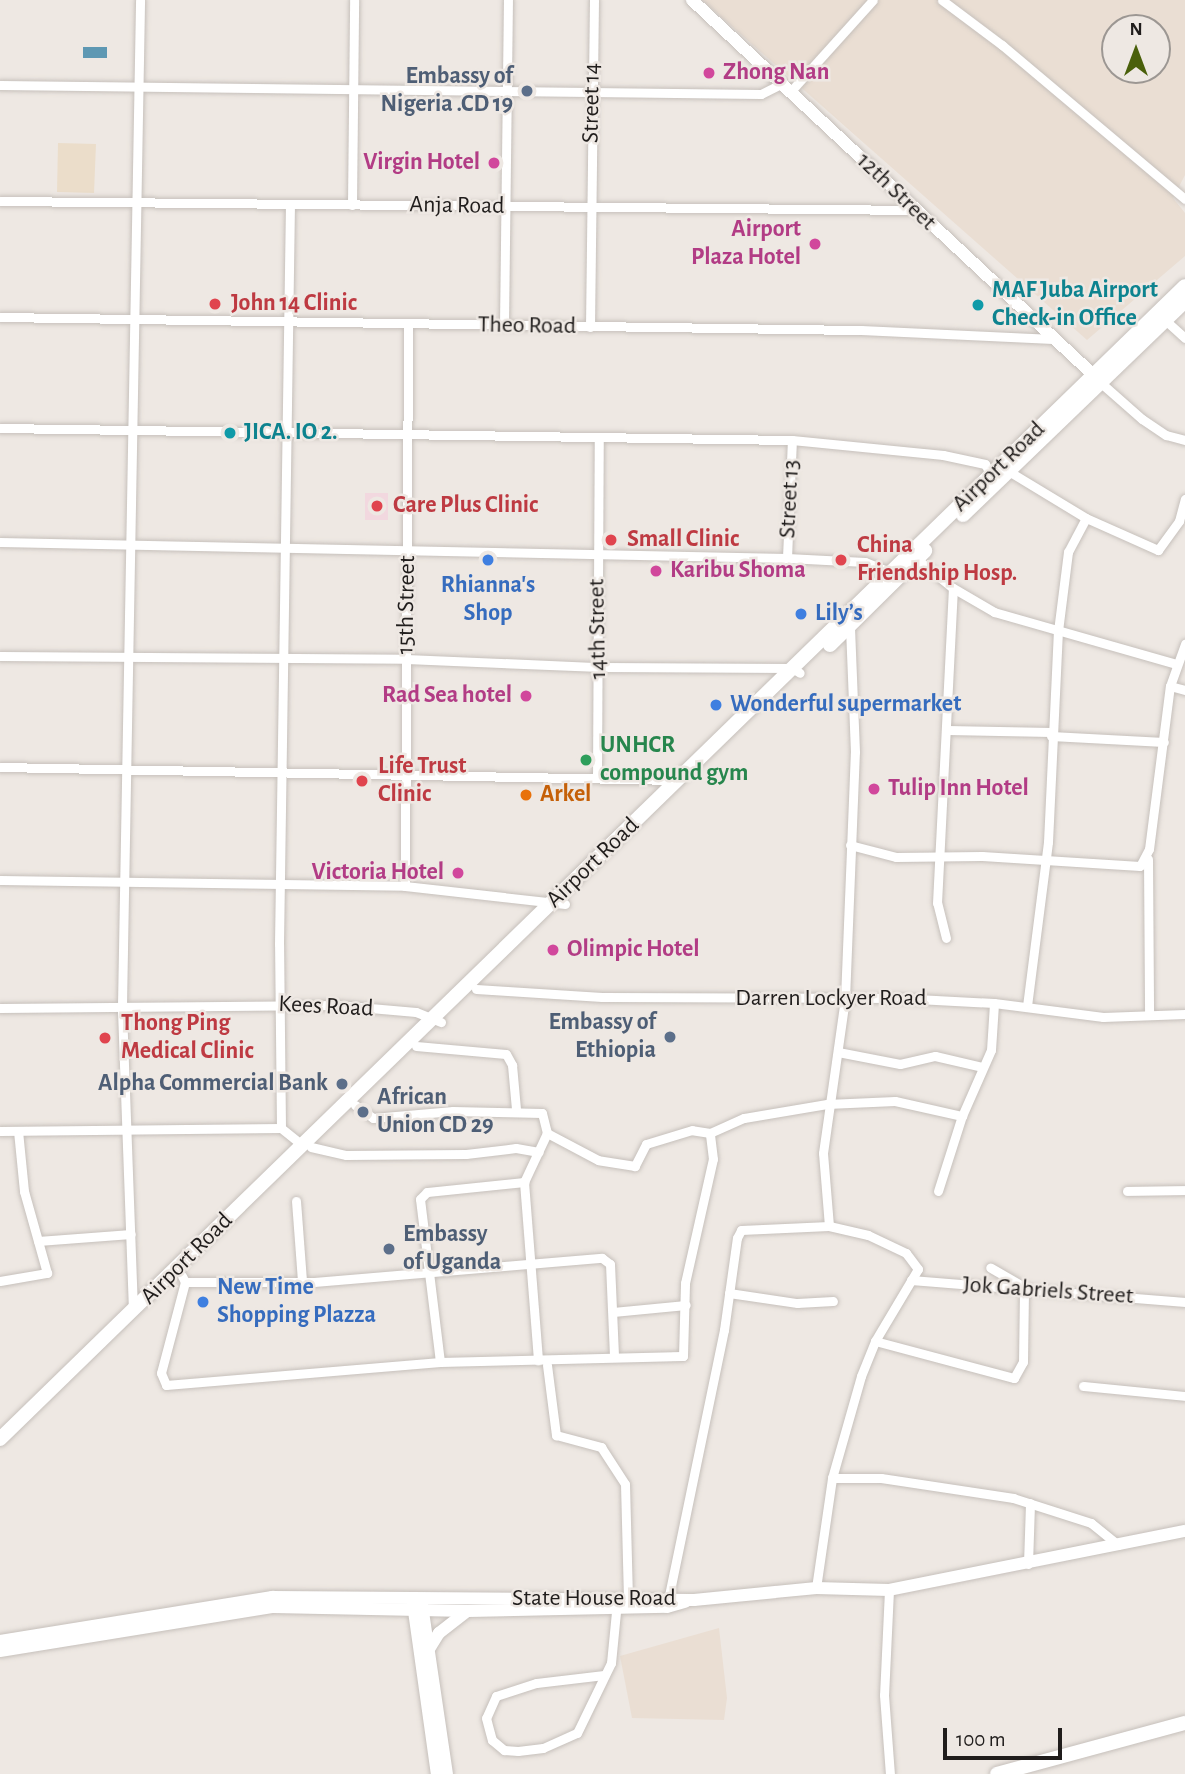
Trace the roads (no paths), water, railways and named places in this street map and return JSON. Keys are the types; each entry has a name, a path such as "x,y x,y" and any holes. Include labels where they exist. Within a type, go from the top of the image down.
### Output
{"main road":[{"name":"12th Street","path":"692,0 1098,379"},
{"name":"Airport Road","path":"0,1439 39,1408 183,1279 306,1146 355,1105 416,1046 437,1020 475,989 677,780 796,671 850,627 1010,471 1185,286"},
{"name":"Airport Road","path":"0,1450 134,1312 796,671 890,572 991,475 1185,301"},
{"name":"State House Road","path":"418,1606 667,1602 816,1587 889,1590 1185,1531"},
{"path":"0,1651 239,1607 353,1601 468,1611 621,1601"},
{"path":"418,1606 429,1650 439,1765"},
{"path":"418,1606 439,1765 447,1774"},
{"path":"429,1650 451,1621 468,1611"},
{"path":"0,1642 159,1621"},
{"path":"997,1774 1185,1723"}],"street":[{"path":"134,1312 122,1005 125,770 131,655 140,0"},
{"path":"352,205 354,0"},
{"path":"504,325 508,0"},
{"name":"Street 14","path":"590,327 589,207 594,0"},
{"path":"0,85 139,89 761,94 787,87 873,0"},
{"path":"942,0 1012,53 1185,199"},
{"name":"Anja Road","path":"0,201 915,210"},
{"path":"281,1128 278,1004 289,434 290,204"},
{"name":"Theo Road","path":"0,317 860,330 1053,339"},
{"path":"1165,320 1184,335"},
{"name":"15th Street","path":"405,886 408,324"},
{"path":"1098,379 1142,419 1166,435 1185,440"},
{"path":"0,428 792,440 943,455 985,464 991,475"},
{"name":"14th Street","path":"597,778 600,667 597,551 599,438"},
{"name":"Street 13","path":"787,558 792,440"},
{"path":"1010,471 1086,518 1161,550 1179,521 1185,499"},
{"path":"1027,1006 1045,859 1058,631 1068,552 1086,518"},
{"path":"0,542 597,551 865,562 890,572"},
{"path":"917,559 953,588 994,612 1177,664"},
{"path":"946,938 937,903 953,588"},
{"path":"829,1226 823,1153 827,1104 845,999 856,705 850,627"},
{"path":"1149,1014 1148,859 1170,686 1185,644"},
{"path":"0,656 406,659 796,671"},
{"path":"1170,686 1185,691"},
{"path":"947,730 1164,742"},
{"path":"0,767 677,780"},
{"path":"850,845 896,857 1045,859 1140,866 1148,859"},
{"path":"0,880 124,879 405,886 560,902"},
{"name":"Darren Lockyer Road","path":"475,989 602,997 994,1003 1103,1017 1185,1014"},
{"path":"938,1191 962,1116 991,1050 994,1003"},
{"name":"Kees Road","path":"0,1008 278,1004 407,1011 437,1020"},
{"path":"416,1046 506,1054 512,1065 516,1109"},
{"path":"838,1052 900,1064 935,1056 982,1067"},
{"path":"547,1133 598,1160 635,1166 646,1144 692,1130 710,1133 744,1118 827,1104 895,1101 962,1116"},
{"path":"355,1105 373,1118 516,1109 542,1112 547,1133 523,1182 538,1360"},
{"path":"0,1131 125,1126 281,1128 306,1146 346,1155 466,1154 516,1149 539,1152"},
{"path":"0,1281 47,1272 24,1191 18,1131"},
{"path":"614,1356 613,1312 606,1259 530,1261 302,1281 183,1279 161,1373 166,1385 440,1362 683,1356 685,1283 713,1164 710,1133"},
{"path":"440,1362 422,1195 523,1182"},
{"path":"1127,1191 1185,1191"},
{"path":"296,1201 302,1281"},
{"path":"667,1602 741,1230 829,1226 868,1235 906,1253 918,1269 875,1341 832,1478 816,1587"},
{"path":"38,1241 131,1234"},
{"path":"875,1341 1014,1378 1023,1363 1024,1287 990,1267"},
{"name":"Jok Gabriels Street","path":"911,1280 1185,1302"},
{"path":"729,1293 797,1303 833,1301"},
{"path":"613,1312 686,1305"},
{"path":"547,1365 556,1435 601,1447 625,1485 621,1601 616,1644 604,1675 577,1733 562,1742 518,1751 504,1750 492,1740 486,1718 496,1696 536,1683 604,1675"},
{"path":"1083,1386 1185,1396"},
{"path":"832,1478 881,1478 1030,1503 1091,1523 1118,1545"},
{"path":"1028,1564 1030,1503"},
{"path":"889,1590 884,1695 890,1774"}],"water":[{"path":"83,47 107,47 107,58 83,58"}],"place":[{"name":"Zhong Nan","path":"709,73"},
{"name":"Embassy of Nigeria .CD 19","path":"527,91"},
{"name":"Virgin Hotel","path":"494,163"},
{"name":"Airport Plaza Hotel","path":"815,244"},
{"name":"John 14 Clinic","path":"215,304"},
{"name":"MAF Juba Airport Check-in Office","path":"978,305"},
{"name":"JICA. IO 2.","path":"230,433"},
{"name":"Care Plus Clinic","path":"377,506"},
{"name":"Small Clinic","path":"611,540"},
{"name":"Rhianna's Shop","path":"488,560"},
{"name":"China Friendship Hosp.","path":"841,560"},
{"name":"Karibu Shoma","path":"656,571"},
{"name":"Lily’s","path":"801,614"},
{"name":"Rad Sea hotel","path":"526,696"},
{"name":"Wonderful supermarket","path":"716,705"},
{"name":"UNHCR compound gym","path":"586,760"},
{"name":"Life Trust Clinic","path":"362,781"},
{"name":"Tulip Inn Hotel","path":"874,789"},
{"name":"Arkel","path":"526,795"},
{"name":"Victoria Hotel","path":"458,873"},
{"name":"Olimpic Hotel","path":"553,950"},
{"name":"Embassy of Ethiopia","path":"670,1037"},
{"name":"Thong Ping Medical Clinic","path":"105,1038"},
{"name":"Alpha Commercial Bank","path":"342,1084"},
{"name":"African Union CD 29","path":"363,1112"},
{"name":"Embassy of Uganda","path":"389,1249"},
{"name":"New Time Shopping Plazza","path":"203,1302"}]}
